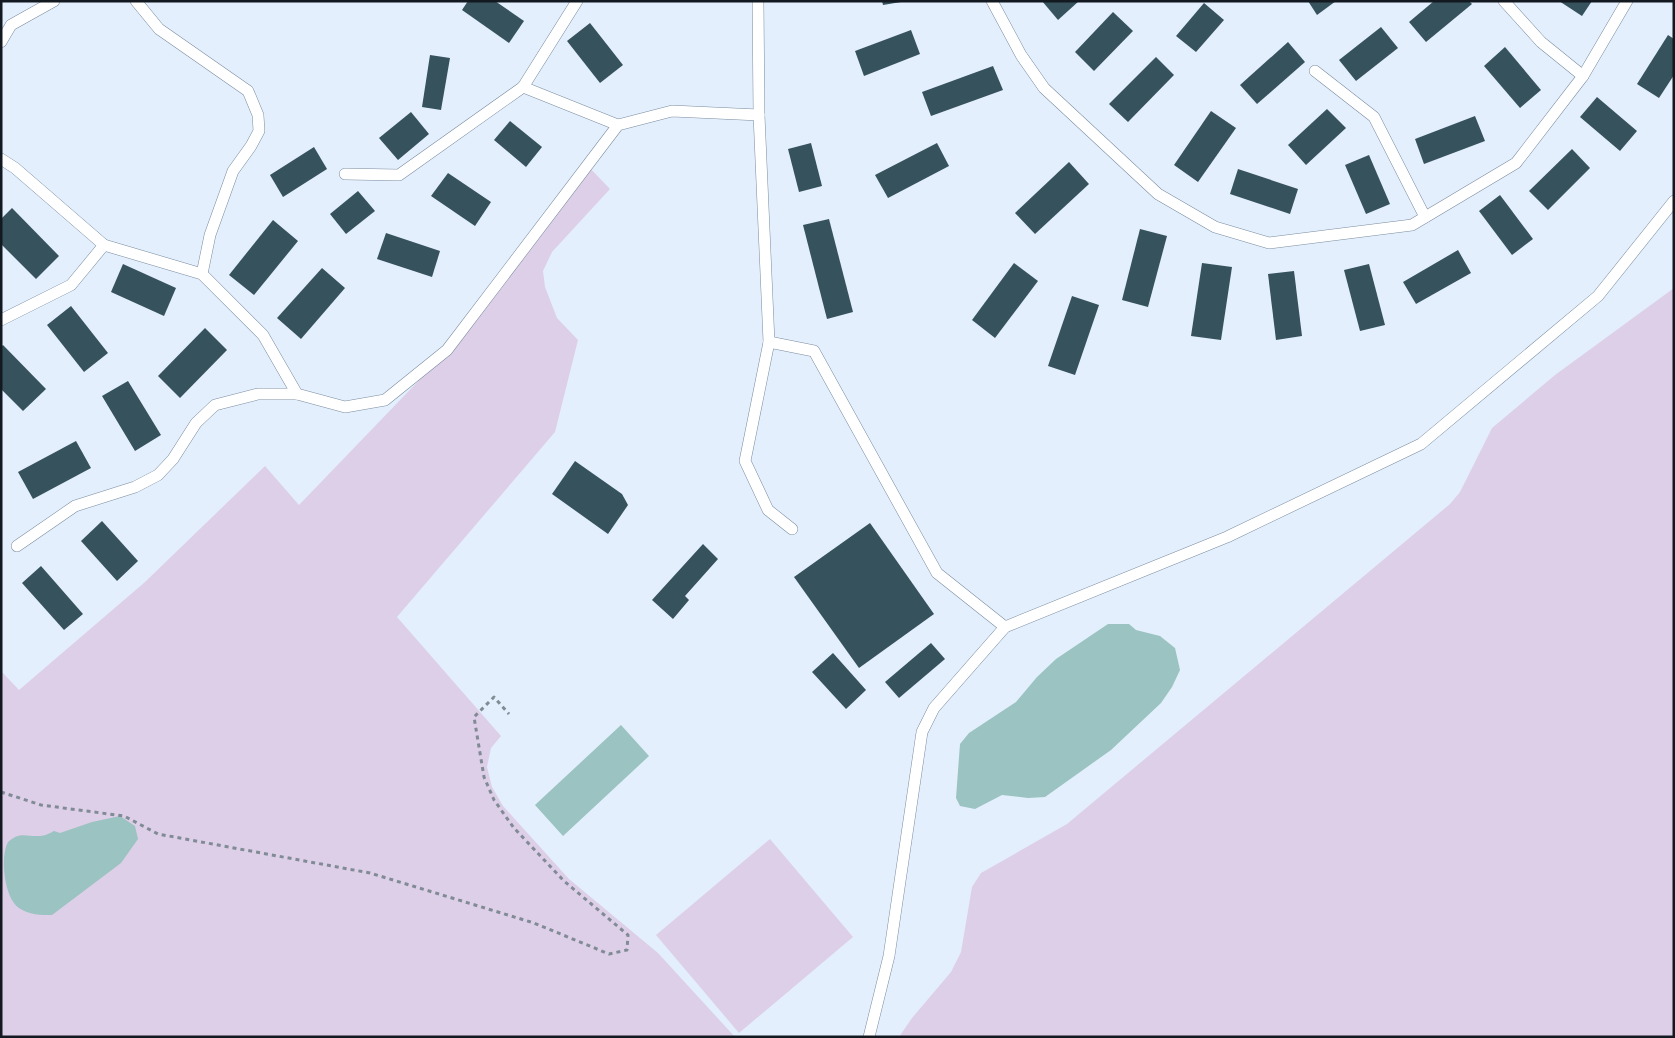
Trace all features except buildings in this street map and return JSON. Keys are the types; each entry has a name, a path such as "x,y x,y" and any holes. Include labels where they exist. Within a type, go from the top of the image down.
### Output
{"lane":[{"path":"1,42 11,25 54,1"},
{"path":"136,1 159,29 248,91 258,115 258,131 251,146 233,171 210,235 202,274"},
{"path":"345,174 399,174 523,87 577,1"},
{"path":"758,1 759,115 769,342 745,461 768,510 792,529"},
{"path":"992,1 1021,54 1044,88 1158,194 1215,227 1269,243 1412,225 1516,162 1583,76 1626,1"},
{"path":"1504,1 1541,42 1583,76"},
{"path":"1315,71 1374,117 1425,217"},
{"path":"523,87 618,125 672,111 759,115"},
{"path":"17,546 75,506 135,487 158,474 173,459 196,424 215,405 258,394 297,394 344,407 385,400 447,350 618,125"},
{"path":"1,159 15,168 104,245 202,274 262,335 297,394"},
{"path":"869,1037 889,956 922,732 934,708 1005,627 1227,537 1421,444 1598,296 1674,202"},
{"path":"1,320 71,285 104,245"},
{"path":"769,342 814,351 937,573 1005,627"}],"path":[{"path":"1,792 41,805 124,816 158,834 370,872 534,923 609,954 627,950 628,935 564,881 514,828 494,800 484,777 474,717 494,697 509,714"}],"shaded area":[{"path":"586,164 610,189 552,252 543,271 545,287 557,318 578,340 555,432 397,617 501,736 491,748 487,767 492,787 503,806 569,879 658,953 735,1037 1,1037 1,671 19,690 145,582 265,466 299,505 428,371"},
{"path":"1674,288 1674,1037 899,1037 912,1018 951,972 961,952 972,887 981,873 1067,824 1450,504 1460,492 1492,428 1555,375"},
{"path":"1108,624 1129,624 1136,630 1160,636 1175,648 1180,670 1172,687 1161,703 1111,750 1045,797 1028,798 1002,795 975,809 960,806 956,798 960,744 969,733 1016,702 1037,677 1056,659"},
{"path":"621,725 649,756 563,836 535,805"},
{"path":"120,816 135,826 138,839 121,863 52,915 39,915 27,912 14,903 7,886 4,866 8,842 20,836 42,836 54,831 60,833 92,822"},
{"path":"770,839 853,937 739,1033 656,935"}]}
